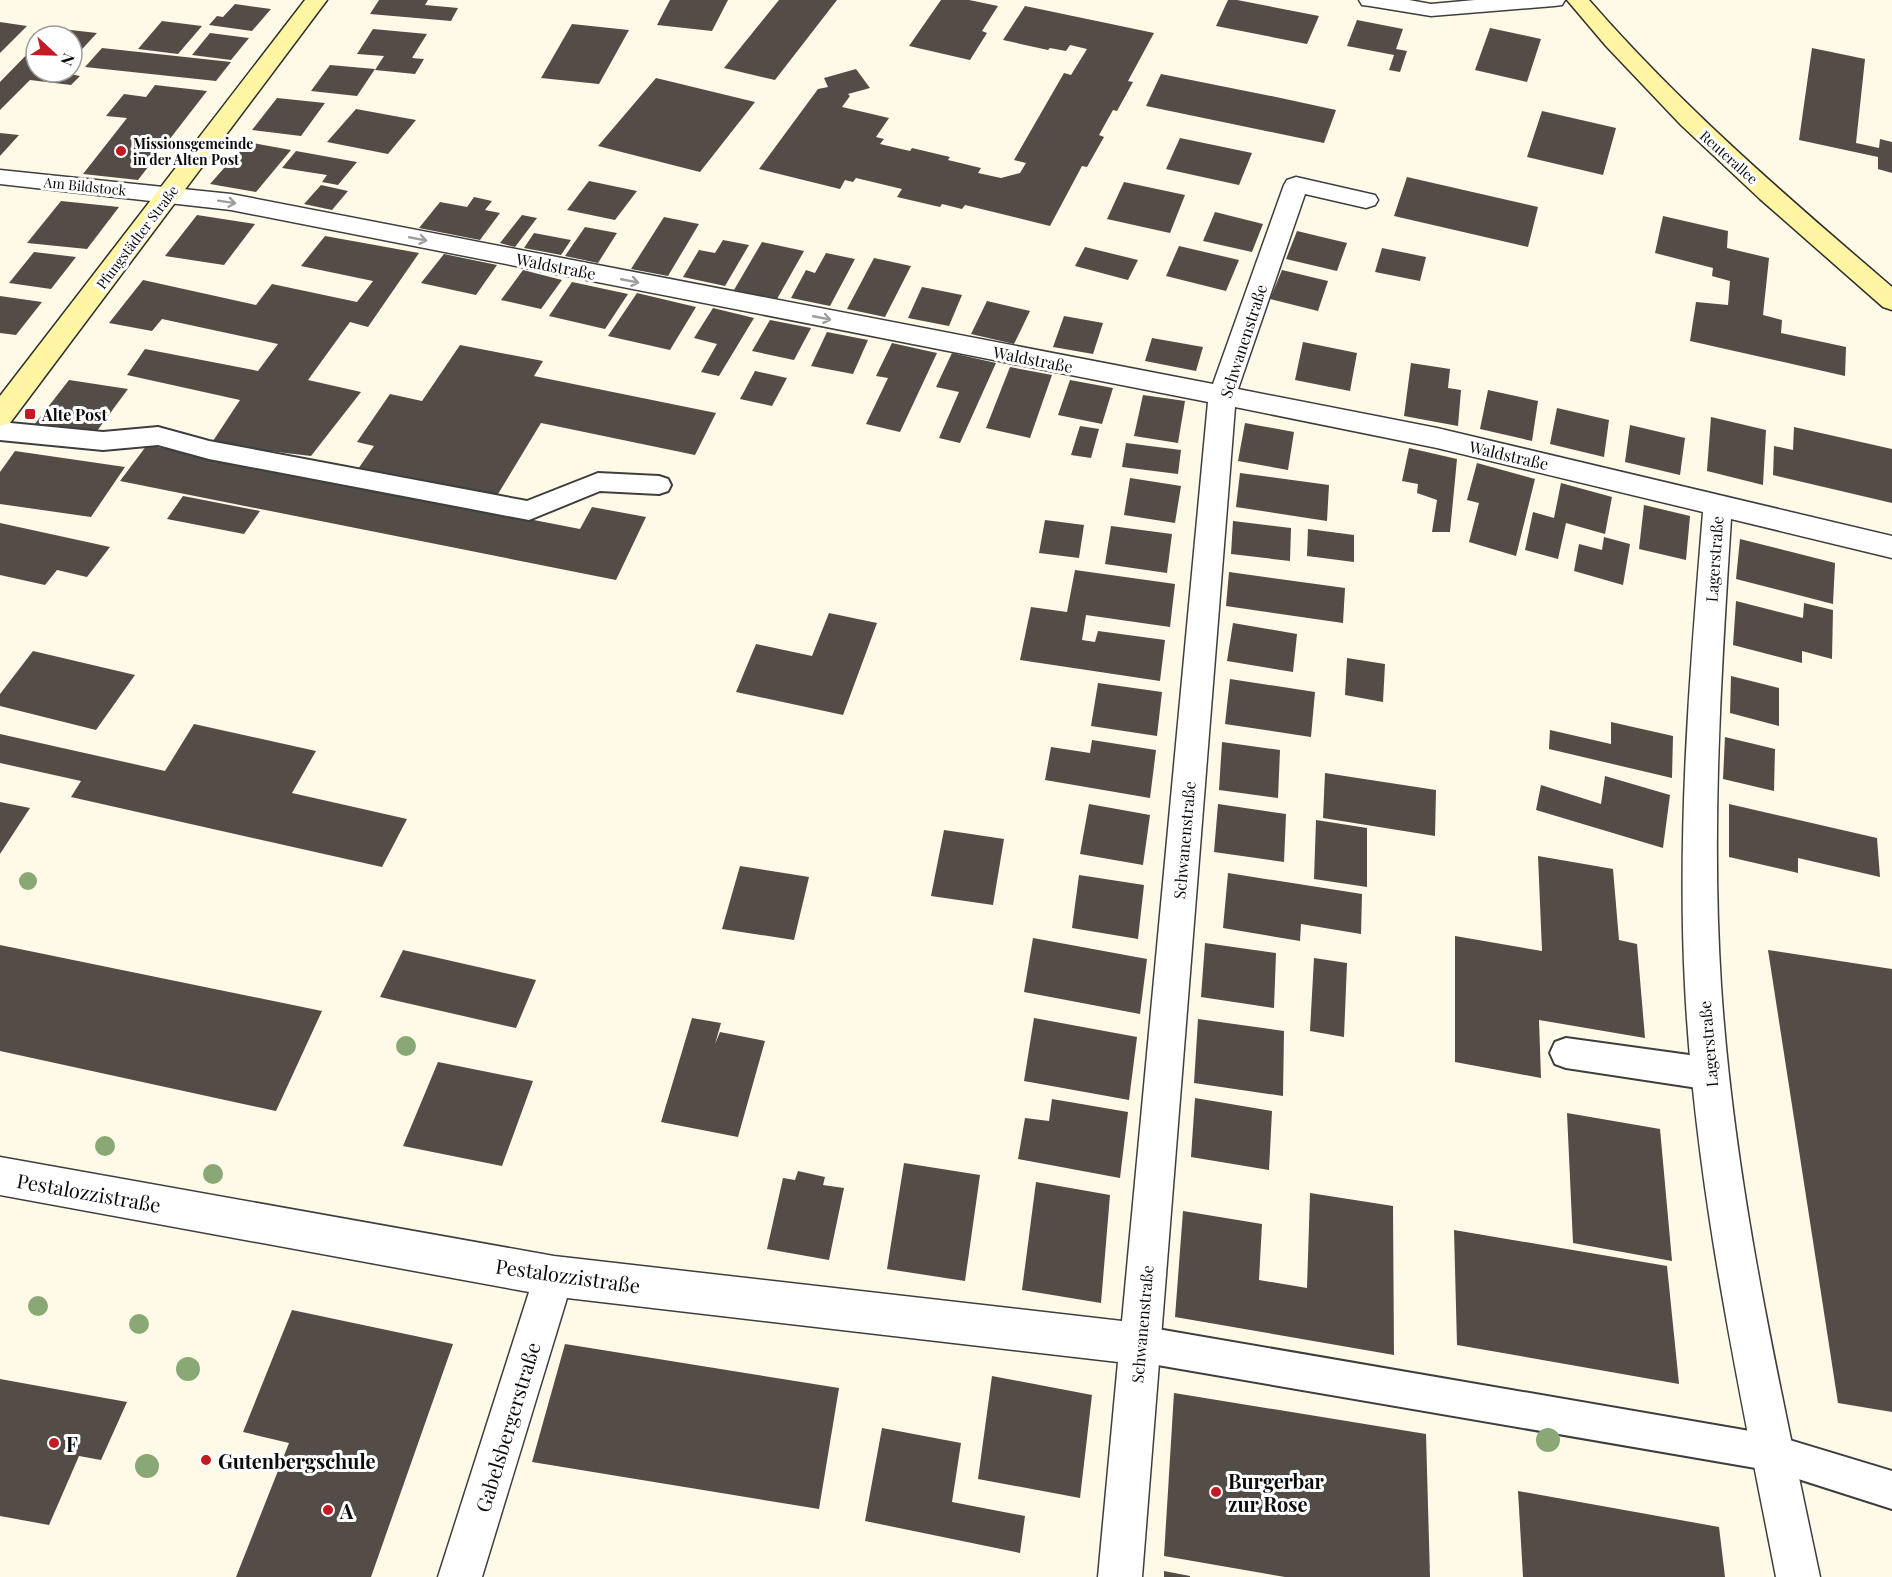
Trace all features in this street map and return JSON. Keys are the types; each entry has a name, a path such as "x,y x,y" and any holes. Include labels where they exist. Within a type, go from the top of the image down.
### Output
{"street":[{"name":"Pfungstädter Straße","path":"0,416 316,0"},
{"path":"1370,0 1431,10 1554,0"},
{"name":"Reuterallee","path":"1578,0 1620,51 1708,140 1892,301"},
{"name":"Am Bildstock","path":"0,177 169,195"},
{"name":"Schwanenstraße","path":"1120,1577 1222,396 1296,185 1366,200"},
{"name":"Waldstraße","path":"169,195 231,202 1437,438 1892,547"},
{"name":"Lagerstraße","path":"1718,504 1703,709 1699,832 1703,987 1731,1237 1797,1577"},
{"name":"Pestalozzistraße","path":"0,1176 554,1276 1140,1344"},
{"name":"Gabelsbergerstraße","path":"460,1577 554,1276"}],"lane":[{"path":"0,431 103,441 158,436 209,450 529,511 598,482 659,485"},
{"path":"1566,1053 1711,1074"},
{"path":"1140,1344 1773,1453 1892,1490"}],"building":[{"path":"379,0 428,0 425,5 458,8 451,21 370,14"},
{"path":"670,0 728,0 712,31 657,25"},
{"path":"779,0 837,0 775,80 724,68"},
{"path":"941,0 969,0 998,6 982,31 987,33 970,60 909,46"},
{"path":"1228,0 1319,16 1307,44 1216,26"},
{"path":"235,4 271,9 252,31 209,25 217,16 223,17"},
{"path":"1025,6 1154,33 1128,81 1133,82 1117,111 1113,110 1099,135 1104,137 1087,167 1082,166 1050,226 965,205 962,209 942,204 940,207 897,197 902,189 856,178 853,182 845,180 840,189 759,169 818,89 828,87 824,78 856,69 870,88 848,94 850,96 842,107 889,118 876,137 884,139 880,144 910,151 912,148 950,157 948,160 981,168 978,173 1001,178 1020,173 1026,163 1014,160 1064,73 1071,75 1087,49 1070,45 1066,51 1050,48 1048,50 1003,40"},
{"path":"1357,20 1403,29 1396,49 1407,51 1400,72 1389,70 1394,55 1347,46"},
{"path":"162,21 202,26 178,54 138,49"},
{"path":"0,22 24,26 24,29 0,53"},
{"path":"572,24 629,30 599,84 541,78"},
{"path":"1490,28 1541,39 1527,82 1475,70"},
{"path":"373,29 427,34 412,58 424,59 415,74 375,70 384,56 357,54"},
{"path":"84,32 97,33 84,47"},
{"path":"210,33 249,38 231,60 192,55"},
{"path":"102,48 231,62 216,81 85,67"},
{"path":"1812,48 1865,59 1856,143 1879,148 1880,139 1892,142 1892,173 1878,169 1878,157 1799,140"},
{"path":"24,57 24,84 26,84 0,110 0,82"},
{"path":"330,65 375,69 357,96 311,91"},
{"path":"1161,74 1336,110 1324,143 1146,106"},
{"path":"656,78 755,102 700,172 598,146"},
{"path":"155,85 207,91 138,180 83,174 127,118 106,116 124,94 146,97"},
{"path":"277,98 325,103 301,136 252,130"},
{"path":"356,109 416,120 388,154 327,142"},
{"path":"1542,111 1616,128 1603,175 1527,157"},
{"path":"0,133 19,135 0,156"},
{"path":"1180,138 1252,153 1239,185 1166,169"},
{"path":"247,142 291,150 256,192 210,184"},
{"path":"296,151 357,162 338,185 322,182 327,175 282,168"},
{"path":"1407,177 1538,207 1528,247 1394,216"},
{"path":"589,181 637,191 615,220 567,210"},
{"path":"1124,182 1185,195 1170,233 1107,219"},
{"path":"321,185 348,191 332,210 304,204"},
{"path":"474,197 492,201 485,210 500,213 480,240 419,228 440,202 467,207"},
{"path":"61,201 119,207 87,249 27,243"},
{"path":"1215,212 1263,224 1252,252 1203,241"},
{"path":"197,215 255,224 224,265 165,256"},
{"path":"522,215 537,218 515,247 500,243"},
{"path":"1663,216 1728,231 1727,248 1769,258 1763,315 1782,320 1781,333 1846,347 1845,376 1690,341 1696,302 1728,305 1730,281 1712,276 1713,268 1655,253"},
{"path":"664,217 699,224 668,276 631,269"},
{"path":"585,227 617,233 598,263 565,256"},
{"path":"1297,231 1347,243 1337,271 1286,259"},
{"path":"534,233 571,240 561,255 524,248"},
{"path":"325,236 419,253 368,327 350,322 308,380 361,392 311,456 211,444 240,400 127,375 145,349 258,371 278,344 162,319 152,331 109,323 143,280 256,305 272,284 357,302 373,281 301,266"},
{"path":"723,240 749,245 725,286 683,277 699,250 715,253"},
{"path":"762,242 804,251 777,299 734,290"},
{"path":"1179,246 1239,260 1226,291 1166,276"},
{"path":"1085,247 1138,260 1128,280 1075,266"},
{"path":"1382,248 1426,257 1420,281 1375,272"},
{"path":"34,252 76,257 51,289 9,283"},
{"path":"826,253 855,259 830,306 791,298 806,270 815,273"},
{"path":"444,254 497,265 476,295 421,283"},
{"path":"874,258 911,266 885,317 847,309"},
{"path":"523,270 562,280 541,309 501,300"},
{"path":"1282,270 1328,281 1318,311 1270,299"},
{"path":"572,282 628,294 605,329 549,316"},
{"path":"922,287 962,295 949,326 908,318"},
{"path":"637,293 696,307 670,350 608,336"},
{"path":"0,296 42,302 16,335 0,333"},
{"path":"987,301 1030,311 1014,344 971,334"},
{"path":"713,308 754,318 719,376 701,372 717,344 694,338"},
{"path":"1064,316 1103,323 1093,354 1053,347"},
{"path":"770,320 811,328 794,360 752,351"},
{"path":"827,332 868,340 853,374 811,366"},
{"path":"1152,338 1203,347 1196,371 1145,361"},
{"path":"1303,342 1357,353 1350,391 1295,380"},
{"path":"892,343 937,353 900,432 866,424 888,378 876,376"},
{"path":"460,345 543,361 534,376 716,413 695,455 541,423 495,499 358,469 374,446 357,442 390,394 422,401"},
{"path":"952,353 996,363 960,443 939,438 959,392 936,387"},
{"path":"1411,363 1450,369 1448,388 1461,390 1458,426 1404,416"},
{"path":"1010,367 1052,375 1030,438 986,428"},
{"path":"755,371 787,378 772,406 740,399"},
{"path":"69,380 128,389 94,435 34,425"},
{"path":"1070,380 1113,388 1102,424 1058,415"},
{"path":"1488,390 1538,401 1532,441 1480,429"},
{"path":"1143,395 1185,401 1178,443 1134,436"},
{"path":"1557,408 1609,420 1604,457 1550,444"},
{"path":"1711,417 1766,430 1763,485 1707,471"},
{"path":"1245,423 1294,432 1288,470 1238,461"},
{"path":"1630,425 1685,438 1680,475 1625,462"},
{"path":"1080,426 1099,429 1091,458 1071,455"},
{"path":"1794,427 1892,449 1892,503 1773,475 1774,446 1793,450"},
{"path":"1126,443 1181,450 1178,474 1122,467"},
{"path":"147,445 580,529 592,507 646,517 616,580 120,481"},
{"path":"1409,448 1457,459 1450,532 1432,532 1437,500 1417,493 1418,484 1402,481"},
{"path":"15,451 125,467 91,517 0,504 0,472"},
{"path":"1477,463 1535,479 1516,556 1469,542 1479,503 1467,500"},
{"path":"1240,473 1329,485 1327,521 1236,507"},
{"path":"1130,478 1181,486 1175,523 1124,515"},
{"path":"1561,483 1612,497 1605,534 1566,523 1558,559 1525,550 1533,512 1554,518"},
{"path":"183,496 260,511 244,534 167,519"},
{"path":"1644,505 1690,516 1686,560 1639,549"},
{"path":"1045,520 1084,525 1079,558 1039,553"},
{"path":"1233,521 1291,528 1290,561 1231,554"},
{"path":"0,523 110,547 87,577 57,570 45,585 0,575"},
{"path":"1111,526 1172,534 1167,573 1105,564"},
{"path":"1308,529 1354,535 1354,562 1307,556"},
{"path":"1604,537 1630,544 1623,585 1574,571 1579,544 1602,550"},
{"path":"1740,539 1835,563 1833,604 1736,579"},
{"path":"1075,570 1175,584 1170,627 1086,615 1082,640 1095,642 1098,631 1165,640 1160,681 1020,660 1031,607 1067,612"},
{"path":"1229,572 1345,588 1343,623 1226,606"},
{"path":"1736,601 1803,618 1804,603 1833,610 1832,659 1802,651 1802,663 1733,645"},
{"path":"829,613 877,623 843,715 736,692 756,644 812,656"},
{"path":"1233,623 1297,634 1293,672 1227,661"},
{"path":"33,651 135,675 96,730 0,706 0,694"},
{"path":"1347,658 1385,664 1383,702 1345,695"},
{"path":"1731,676 1779,688 1779,726 1730,713"},
{"path":"1230,679 1315,692 1311,737 1225,724"},
{"path":"1098,683 1162,692 1157,736 1091,726"},
{"path":"1611,722 1673,736 1672,778 1549,749 1550,730 1611,744"},
{"path":"194,724 316,751 292,793 407,819 382,867 71,797 81,781 0,763 0,734 165,771"},
{"path":"1725,737 1775,749 1774,791 1723,779"},
{"path":"1092,740 1156,750 1150,798 1045,780 1051,747 1090,753"},
{"path":"1222,742 1280,750 1278,798 1219,790"},
{"path":"1325,773 1436,790 1435,836 1323,818"},
{"path":"1605,776 1670,795 1663,848 1536,810 1541,785 1601,804"},
{"path":"0,802 30,808 0,854"},
{"path":"1089,804 1150,815 1143,865 1080,854"},
{"path":"1218,804 1286,814 1284,862 1214,852"},
{"path":"1729,804 1877,838 1880,877 1798,858 1798,873 1729,857"},
{"path":"1316,820 1367,828 1367,887 1314,879"},
{"path":"944,830 1004,839 993,905 931,896"},
{"path":"1538,856 1613,869 1619,940 1637,944 1645,1038 1539,1020 1541,1078 1455,1062 1455,936 1542,951"},
{"path":"740,866 809,877 794,940 722,929"},
{"path":"1228,873 1362,894 1361,934 1301,924 1300,941 1223,928"},
{"path":"1079,875 1144,885 1138,939 1072,928"},
{"path":"1033,938 1147,959 1140,1014 1024,992"},
{"path":"1205,943 1276,953 1274,1008 1201,997"},
{"path":"0,945 322,1011 276,1111 0,1051"},
{"path":"403,950 536,980 516,1028 380,997"},
{"path":"1768,950 1892,969 1892,1412 1838,1403"},
{"path":"1314,958 1347,963 1344,1037 1310,1031"},
{"path":"692,1018 721,1023 715,1044 720,1032 765,1041 738,1137 661,1122"},
{"path":"1034,1018 1137,1037 1129,1100 1024,1081"},
{"path":"1198,1019 1284,1031 1283,1096 1194,1083"},
{"path":"438,1062 533,1081 502,1166 403,1146"},
{"path":"1195,1098 1272,1111 1269,1170 1191,1157"},
{"path":"1052,1099 1128,1112 1120,1178 1018,1159 1025,1118 1049,1121"},
{"path":"1567,1113 1660,1129 1672,1261 1573,1243"},
{"path":"904,1163 980,1175 965,1281 887,1269"},
{"path":"798,1171 825,1177 823,1185 844,1188 829,1260 767,1249 783,1178 795,1180"},
{"path":"1036,1182 1110,1195 1101,1303 1022,1290"},
{"path":"1310,1193 1393,1206 1394,1355 1175,1317 1183,1211 1262,1224 1259,1280 1307,1288"},
{"path":"1454,1230 1667,1266 1679,1384 1457,1345"},
{"name":"A","path":"292,1310 453,1344 371,1577 236,1577 289,1443 243,1432"},
{"path":"565,1344 839,1388 819,1509 532,1462"},
{"path":"992,1376 1092,1395 1080,1498 978,1479"},
{"name":"F","path":"0,1379 127,1402 101,1460 79,1456 49,1525 0,1516"},
{"path":"1174,1393 1426,1434 1430,1577 1285,1577 1164,1556"},
{"path":"882,1428 961,1443 952,1502 1025,1516 1020,1553 865,1521"},
{"path":"1518,1491 1719,1527 1725,1577 1523,1577"},
{"path":"1164,1571 1190,1576 1190,1577 1164,1577"}],"place":[{"name":"Missionsgemeinde in der Alten Post","path":"121,151"},
{"name":"Alte Post","path":"30,414"},
{"name":"F","path":"54,1443"},
{"name":"Gutenbergschule","path":"206,1460"},
{"name":"Burgerbar zur Rose","path":"1216,1492"},
{"name":"A","path":"328,1510"}]}
